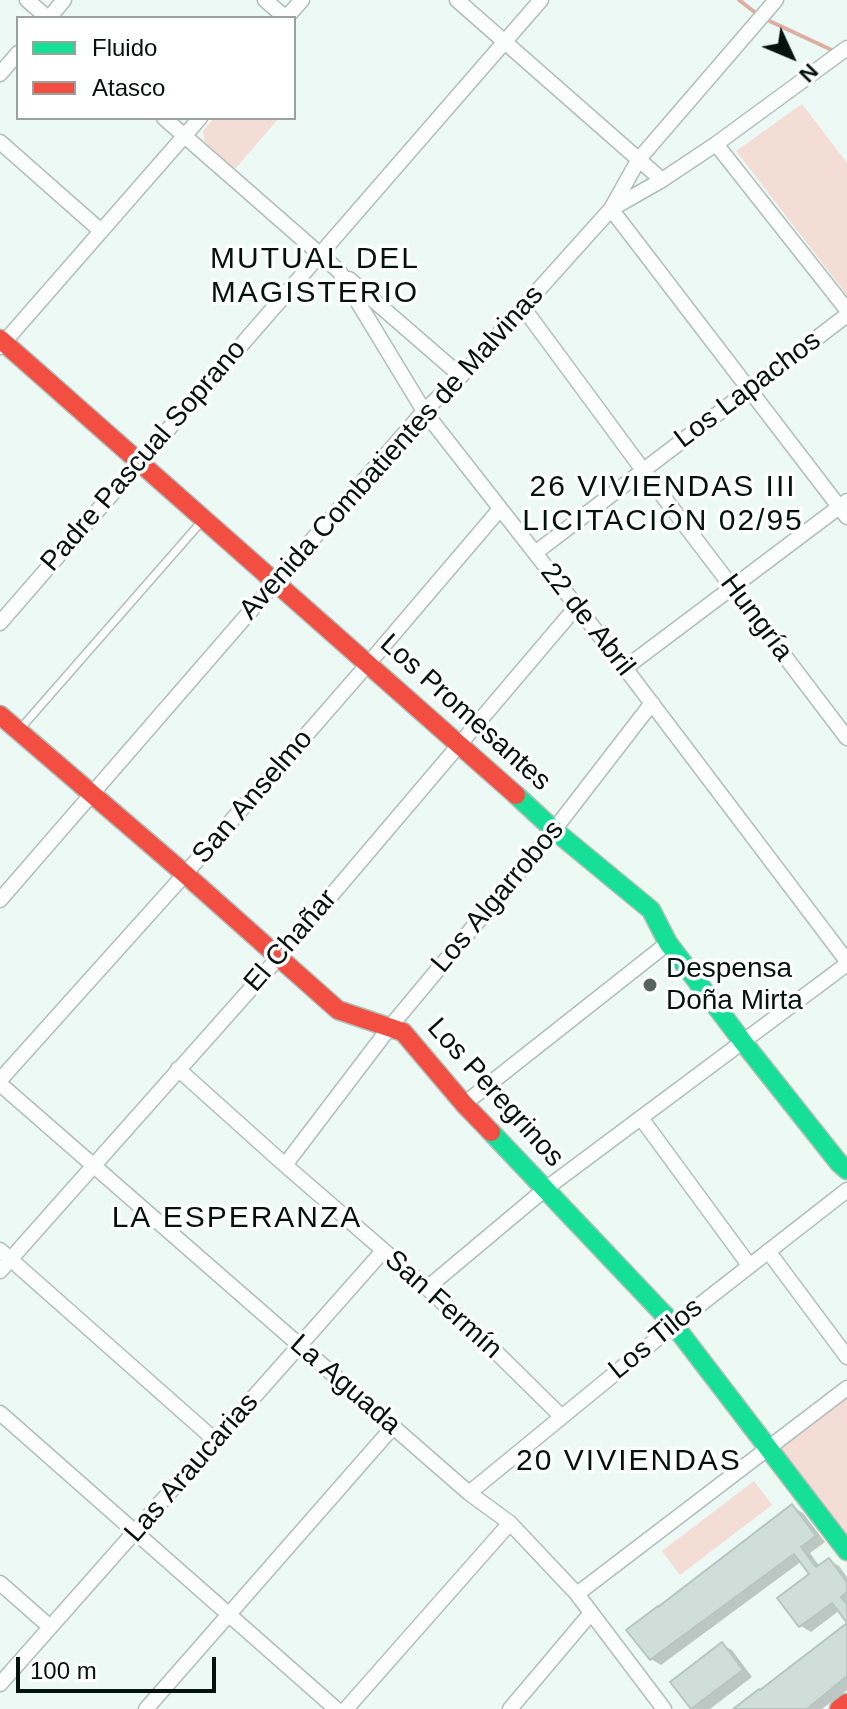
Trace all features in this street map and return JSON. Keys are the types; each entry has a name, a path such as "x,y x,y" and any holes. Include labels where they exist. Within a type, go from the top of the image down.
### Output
{"street":[{"path":"27,0 46,16"},
{"path":"50,16 64,0"},
{"path":"265,0 284,16"},
{"path":"288,16 302,0"},
{"path":"457,0 662,180"},
{"name":"Padre Pascual Soprano","path":"0,623 541,0"},
{"name":"Avenida Combatientes de Malvinas","path":"0,900 424,411 461,376 611,209 639,159 776,0"},
{"path":"625,668 844,508 611,209 716,144 847,48"},
{"path":"0,74 16,55"},
{"name":"22 de Abril","path":"166,120 461,376"},
{"path":"1,343 198,120"},
{"path":"0,142 101,231"},
{"path":"716,144 847,312"},
{"name":"22 de Abril","path":"339,271 424,411 652,703 847,962"},
{"name":"Hungría","path":"522,306 847,738"},
{"name":"Los Lapachos","path":"535,553 847,312"},
{"name":"Los Promesantes","path":"1,343 140,461 554,830 651,910 668,943 743,1042 847,1170"},
{"name":"San Anselmo","path":"0,1082 185,874 500,509"},
{"name":"El Chañar","path":"0,1271 5,1255 94,1165 279,957 577,606"},
{"name":"Los Algarrobos","path":"285,1165 390,1027 554,830 652,703"},
{"name":"Los Peregrinos","path":"0,715 338,1010 403,1032 464,1104 674,1325 847,1551"},
{"path":"464,1104 668,943"},
{"path":"427,1288 544,1190 847,962"},
{"name":"San Fermín","path":"178,1069 427,1288 561,1416"},
{"name":"La Aguada","path":"0,1082 469,1493 510,1523 577,1594 664,1709"},
{"path":"641,1118 749,1265"},
{"name":"Los Tilos","path":"469,1493 674,1325 847,1190"},
{"name":"Las Araucarias","path":"0,1684 383,1251"},
{"path":"768,1251 847,1357"},
{"path":"5,1255 216,1441"},
{"path":"577,1594 847,1388"},
{"path":"0,1413 336,1709"},
{"path":"146,1709 393,1427"},
{"path":"346,1709 510,1523"},
{"path":"0,1583 50,1627"},
{"path":"510,1709 591,1613"},
{"path":"839,1709 847,1703"}],"lane":[{"path":"18,731 204,520"}],"shaded area":[{"path":"802,104 847,163 847,295 736,151"},
{"path":"212,120 277,120 235,169 205,142 203,131"},
{"path":"847,1394 847,1537 778,1448"},
{"path":"754,1481 772,1505 680,1575 662,1551"}],"building":[{"path":"792,1504 816,1536 801,1547 816,1567 829,1558 847,1582 847,1592 841,1597 847,1604 847,1623 832,1603 799,1627 777,1598 809,1574 794,1554 650,1660 626,1630"},
{"path":"847,1623 847,1676 807,1709 733,1709 760,1690"},
{"path":"722,1642 743,1670 691,1709 670,1682"}],"waterway":[{"path":"739,0 761,17 836,52"}],"traffic: fast":[{"path":"516,795 651,910 668,943 743,1042 847,1170"},
{"path":"491,1132 674,1325 847,1551"}],"traffic: jam":[{"path":"0,339 516,795"},
{"path":"0,715 338,1010 403,1032 491,1132"},
{"path":"839,1709 847,1703"}],"place":[{"name":"Despensa Doña Mirta","path":"650,985"}],"district":[{"name":"MUTUAL DEL MAGISTERIO","path":"315,277"},
{"name":"26 VIVIENDAS III LICITACIÓN 02/95","path":"663,505"},
{"name":"LA ESPERANZA","path":"237,1219"},
{"name":"20 VIVIENDAS","path":"629,1462"}]}
